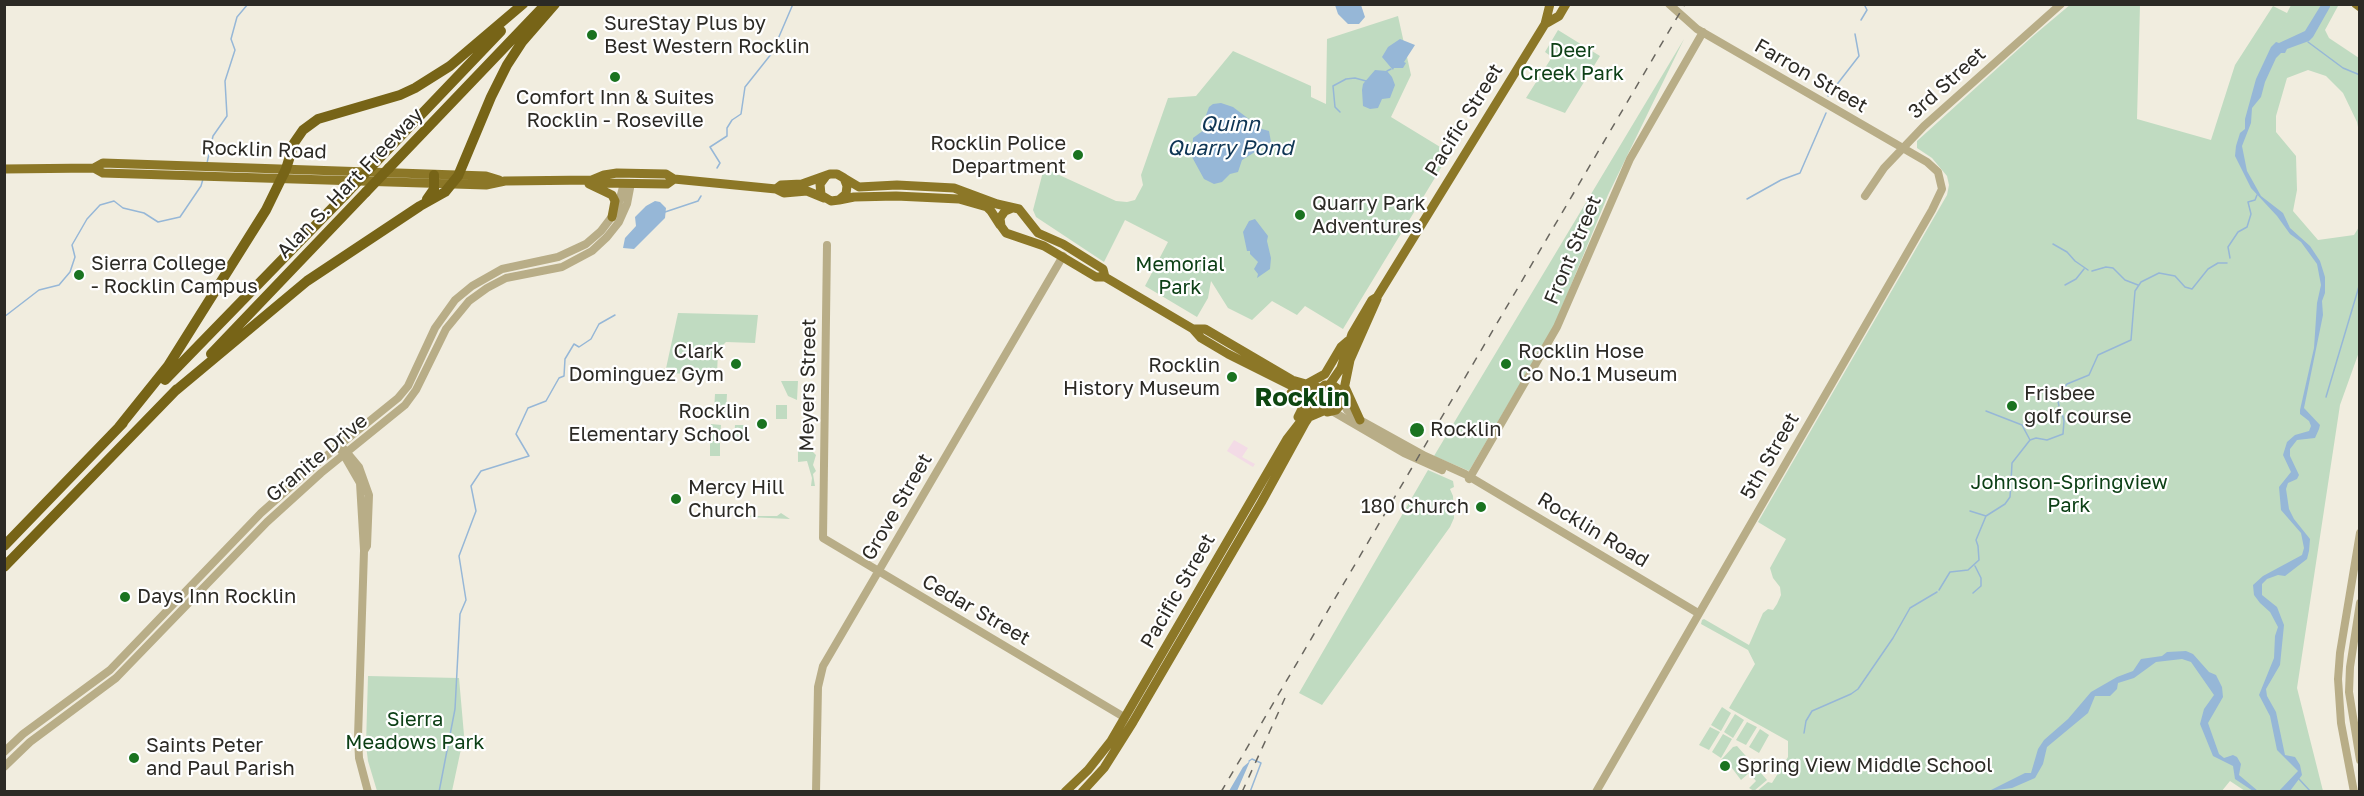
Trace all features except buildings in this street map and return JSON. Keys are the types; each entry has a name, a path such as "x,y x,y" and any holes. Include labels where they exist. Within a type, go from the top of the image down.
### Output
{"highway":[{"name":"Alan S. Hart Freeway","path":"4,546 345,195 525,4"},
{"path":"119,427 168,366 266,210 284,174 294,142 310,124 329,115 392,98 415,88 450,66 525,4"},
{"name":"Alan S. Hart Freeway","path":"4,567 546,4"},
{"path":"174,392 308,280 445,192 454,180 507,65 522,42 555,4"},
{"path":"420,206 432,194 434,179"}],"main road":[{"name":"Pacific Street","path":"1330,384 1341,368 1351,337 1372,300 1377,297 1545,24 1550,4"},
{"name":"Pacific Street","path":"1545,24 1559,16 1566,4"},
{"name":"Rocklin Road","path":"4,169 94,168 103,173 213,171 454,180 486,176 505,181 581,181 592,180 604,174 667,184 674,180 776,189 784,193 811,192 824,198"},
{"path":"1105,277 1103,269 1063,244 1034,230 1022,211 954,188 939,186 859,187 837,174 826,176 821,181 819,188 824,198 831,201 854,196 920,196 958,199 987,207 1004,231 1044,246 1096,277 1105,277 1193,329 1201,338 1228,354 1308,394 1328,411 1339,407 1343,392"},
{"name":"Rocklin Road","path":"776,189 781,184 802,184 826,176"},
{"path":"840,200 847,192 844,178"},
{"path":"581,181 612,195 615,201 612,216"},
{"path":"896,196 898,190 921,190 939,186"},
{"path":"920,196 936,191 950,192 954,188"},
{"path":"1001,226 1002,214 1012,208"},
{"path":"1012,235 1023,230 1027,219"},
{"path":"1044,236 1060,250 1063,256"},
{"path":"1063,256 1069,256 1090,267 1096,265"},
{"name":"Pacific Street","path":"1343,392 1353,351 1377,303 1377,297"},
{"path":"1193,329 1205,329 1292,380 1320,388 1330,384 1347,394 1360,420"},
{"path":"1305,385 1325,374 1341,347 1351,337"},
{"path":"1228,354 1233,351 1248,359 1257,360"},
{"path":"1268,376 1275,384 1303,402 1302,411 1287,439"},
{"path":"1315,401 1320,388"},
{"name":"Pacific Street","path":"1065,792 1098,758 1287,439 1315,401"},
{"name":"Pacific Street","path":"1082,792 1104,768 1133,722 1274,481 1305,423 1309,417 1328,411"}],"street":[{"name":"Farron Street","path":"1669,4 1697,29 1903,148"},
{"name":"Farron Street","path":"1674,4 1703,32"},
{"name":"3rd Street","path":"1865,196 1878,175 1947,104 2061,4"},
{"name":"Front Street","path":"1469,478 1557,327 1630,159 1703,32"},
{"name":"5th Street","path":"1596,792 1940,194 1942,185 1938,172 1927,162 1903,148"},
{"name":"Granite Drive","path":"4,752 23,734 110,670 261,513 403,393 435,328 462,293 502,269 550,260 576,250 593,239 612,216 620,202 628,178"},
{"name":"Granite Drive","path":"4,766 30,742 124,670 267,522 405,405 416,390 446,329 469,301 506,278 562,267 592,251 607,237 619,222 627,204 628,178"},
{"name":"Meyers Street","path":"821,525 827,245"},
{"name":"Grove Street","path":"816,792 820,672 1063,256"},
{"name":"Rocklin Road","path":"1343,392 1347,410 1360,420 1425,456 1465,474 1698,613"},
{"name":"Rocklin Road","path":"1328,411 1411,456 1461,478 1469,478"},
{"path":"339,446 362,474 369,495 367,546 364,551"},
{"path":"346,453 360,483 364,551 358,750 368,792"},
{"path":"362,517 369,495"},
{"name":"Cedar Street","path":"821,525 821,535 825,541 1124,717"},
{"path":"2354,792 2341,723 2338,679 2340,653 2360,533"},
{"path":"2360,603 2350,667 2349,692 2360,760"}],"shaded area":[{"path":"1234,440 1248,448 1242,457 1255,464 1253,467 1227,451"}],"green space":[{"name":"Johnson-Springview Park","path":"2071,4 2140,5 2137,119 2211,140 2235,65 2273,6 2287,13 2291,5 2337,4 2325,30 2329,38 2359,58 2359,132 2357,122 2343,93 2326,76 2308,70 2287,78 2276,116 2276,132 2296,156 2297,190 2293,211 2318,240 2354,235 2359,227 2359,352 2340,405 2297,688 2323,791 2245,791 2230,781 2221,792 1757,791 1768,782 1772,783 1788,757 1788,741 1729,708 1755,664 1748,650 1701,624 1702,620 1704,619 1749,645 1763,613 1768,609 1773,610 1777,604 1781,595 1780,587 1773,578 1770,568 1786,539 1758,522 1947,195 1949,185 1947,176 1932,158 1917,148 1917,141"},
{"name":"Memorial Park","path":"1398,16 1411,75 1391,117 1450,153 1343,329 1305,306 1297,315 1272,301 1252,320 1228,308 1211,281 1208,298 1197,317 1145,286 1168,242 1125,220 1104,262 1036,217 1033,210 1044,168 1116,201 1135,200 1143,185 1141,175 1168,98 1196,96 1233,51 1311,86 1311,97 1326,104 1327,39"},
{"name":"Deer Creek Park","path":"1558,30 1600,56 1565,113 1526,98 1552,57 1545,52"},
{"path":"1684,39 1608,195 1555,324 1469,471 1434,456"},
{"path":"678,313 758,315 755,343 726,342 718,350 717,375 665,373"},
{"path":"781,381 798,381 797,400 788,396"},
{"path":"715,394 727,394 726,412 714,411"},
{"path":"776,405 787,405 787,419 776,419"},
{"path":"711,424 721,425 720,440 711,440"},
{"path":"735,425 744,425 744,441 734,440"},
{"path":"710,441 720,441 720,456 710,456"},
{"path":"803,447 809,448 816,455 813,465 816,471 813,474 815,486 811,486 812,478 807,461 798,462 798,450"},
{"path":"1428,470 1453,481 1454,487 1450,489 1453,496 1454,518 1450,527 1322,705 1299,693"},
{"path":"757,512 756,516 777,516 781,513 790,519 748,517"},
{"name":"Sierra Meadows Park","path":"368,676 459,678 464,735 452,791 377,791 366,745"},
{"path":"1722,707 1731,713 1721,731 1711,725"},
{"path":"1735,714 1744,720 1733,738 1724,732"},
{"path":"1747,722 1757,727 1746,745 1736,740"},
{"path":"1710,727 1720,732 1709,750 1699,745"},
{"path":"1760,729 1769,735 1759,753 1749,747"},
{"path":"1723,734 1732,739 1721,758 1712,752"},
{"path":"1737,746 1767,780 1754,791 1749,788 1756,781 1749,773 1741,780 1725,759 1721,760 1733,747"}],"water":[{"path":"1335,5 1361,5 1365,17 1359,24 1348,24 1338,14"},
{"path":"2321,5 2330,5 2330,7 2313,37 2309,41 2287,49 2285,53 2281,53 2276,58 2261,97 2252,108 2251,123 2242,146 2247,171 2261,196 2283,213 2290,228 2310,246 2320,261 2325,277 2323,315 2304,408 2320,425 2315,438 2297,440 2290,449 2290,456 2299,475 2297,479 2288,483 2286,489 2289,509 2310,539 2309,551 2307,559 2285,576 2278,575 2267,579 2262,584 2262,595 2277,607 2284,625 2280,665 2266,689 2267,696 2276,712 2285,755 2295,757 2302,775 2290,791 2279,791 2298,771 2277,750 2270,716 2259,695 2274,658 2275,636 2278,627 2270,612 2254,595 2253,585 2263,576 2302,555 2304,548 2301,533 2281,510 2279,487 2291,472 2283,455 2287,442 2295,435 2309,431 2311,426 2309,421 2300,414 2300,410 2314,348 2317,303 2321,285 2317,264 2301,242 2290,234 2251,188 2235,156 2240,133 2245,129 2245,119 2256,79 2271,47 2276,42 2279,43 2305,31"},
{"path":"1400,39 1415,45 1404,62 1406,63 1403,68 1393,70 1382,57 1388,47"},
{"path":"1375,70 1387,71 1395,85 1390,98 1382,99 1378,108 1370,109 1363,106 1362,90 1363,84"},
{"name":"Quinn Quarry Pond","path":"1221,103 1233,107 1262,129 1269,131 1271,142 1242,160 1238,172 1214,184 1204,179 1192,157 1193,138 1209,123 1205,118 1209,107"},
{"path":"655,201 660,202 666,208 665,218 634,249 623,248 625,238 636,226 635,217"},
{"path":"1255,219 1268,236 1271,258 1270,269 1257,278 1258,274 1254,269 1258,262 1250,251 1247,251 1243,232 1249,221"},
{"path":"2186,651 2193,654 2209,672 2216,675 2222,687 2223,697 2208,723 2219,754 2224,758 2233,755 2237,757 2241,764 2239,775 2258,791 2253,791 2235,779 2233,766 2213,756 2200,724 2204,709 2214,695 2191,662 2182,659 2156,662 2134,678 2118,683 2117,689 2110,696 2095,696 2088,713 2047,747 2043,764 2035,778 2012,788 1989,791 2025,773 2031,773 2038,749 2044,740 2068,719 2091,692 2133,671 2141,659 2162,656 2167,652"},
{"path":"1250,761 1237,791 1229,791 1243,767"}],"waterway":[{"path":"207,163 213,136 227,116 225,81 235,50 231,39 237,17 248,4"},
{"path":"717,168 720,163 710,147 727,136 727,128 732,120 741,114 745,87 772,53 793,4"},
{"path":"1861,20 1867,10 1864,4"},
{"path":"1828,96 1859,56 1855,34"},
{"path":"2308,42 2343,68 2360,75"},
{"path":"1387,71 1391,69"},
{"path":"1340,112 1335,107 1333,86 1346,79 1355,78 1366,81"},
{"path":"1747,199 1781,180 1800,173 1826,113"},
{"path":"4,317 39,290 59,285 70,272 75,257 72,245 87,219 100,205 114,201 123,208 144,213 158,222 180,217 201,186 203,179"},
{"path":"2230,258 2228,247 2238,232 2247,227 2251,214 2248,202 2255,200 2257,195"},
{"path":"665,212 698,201 701,196"},
{"path":"2053,244 2067,252 2088,270"},
{"path":"2059,406 2057,397 2067,384 2089,375 2098,355 2131,340 2135,291 2141,282 2159,273 2175,276 2185,287 2192,289 2208,269 2218,263 2227,263"},
{"path":"2092,271 2106,267 2113,268 2125,280 2138,285"},
{"path":"2065,285 2076,279 2084,269"},
{"path":"2326,397 2360,283"},
{"path":"439,792 455,709 460,614 466,600 459,556 476,511 471,486 481,471 529,456 516,434 528,408 546,401 559,378 564,376 565,359 574,344 579,347 591,339 599,324 615,315"},
{"path":"2011,482 2012,463 2030,440 2036,438 2047,440 2063,434 2064,421 2061,409"},
{"path":"1986,411 2022,425 2030,440"},
{"path":"1939,590 1950,572 1968,570 1979,560 1976,540 1986,516 2005,504 2010,497 2011,484"},
{"path":"1970,511 1986,516"},
{"path":"1973,593 1981,586 1981,578 1975,566"},
{"path":"1804,733 1806,721 1812,711 1858,689 1893,638 1910,608 1937,592"},
{"path":"1249,761 1252,759 1261,763 1250,792"},
{"path":"2299,779 2311,792"}],"railway":[{"path":"1221,792 1685,4"},
{"path":"1242,792 1285,698"}],"place":[{"name":"SureStay Plus by Best Western Rocklin","path":"592,35"},
{"name":"Comfort Inn & Suites Rocklin - Roseville","path":"615,77"},
{"name":"Rocklin Police Department","path":"1078,155"},
{"name":"Quarry Park Adventures","path":"1300,215"},
{"name":"Sierra College - Rocklin Campus","path":"79,275"},
{"name":"Clark Dominguez Gym","path":"736,364"},
{"name":"Rocklin Hose Co No.1 Museum","path":"1506,364"},
{"name":"Rocklin History Museum","path":"1232,377"},
{"name":"Frisbee golf course","path":"2012,406"},
{"name":"Rocklin Elementary School","path":"762,424"},
{"name":"Rocklin","path":"1417,430"},
{"name":"Mercy Hill Church","path":"676,499"},
{"name":"180 Church","path":"1481,507"},
{"name":"Days Inn Rocklin","path":"125,597"},
{"name":"Saints Peter and Paul Parish","path":"134,758"},
{"name":"Spring View Middle School","path":"1725,766"}],"district":[{"name":"Rocklin","path":"1302,398"}]}
